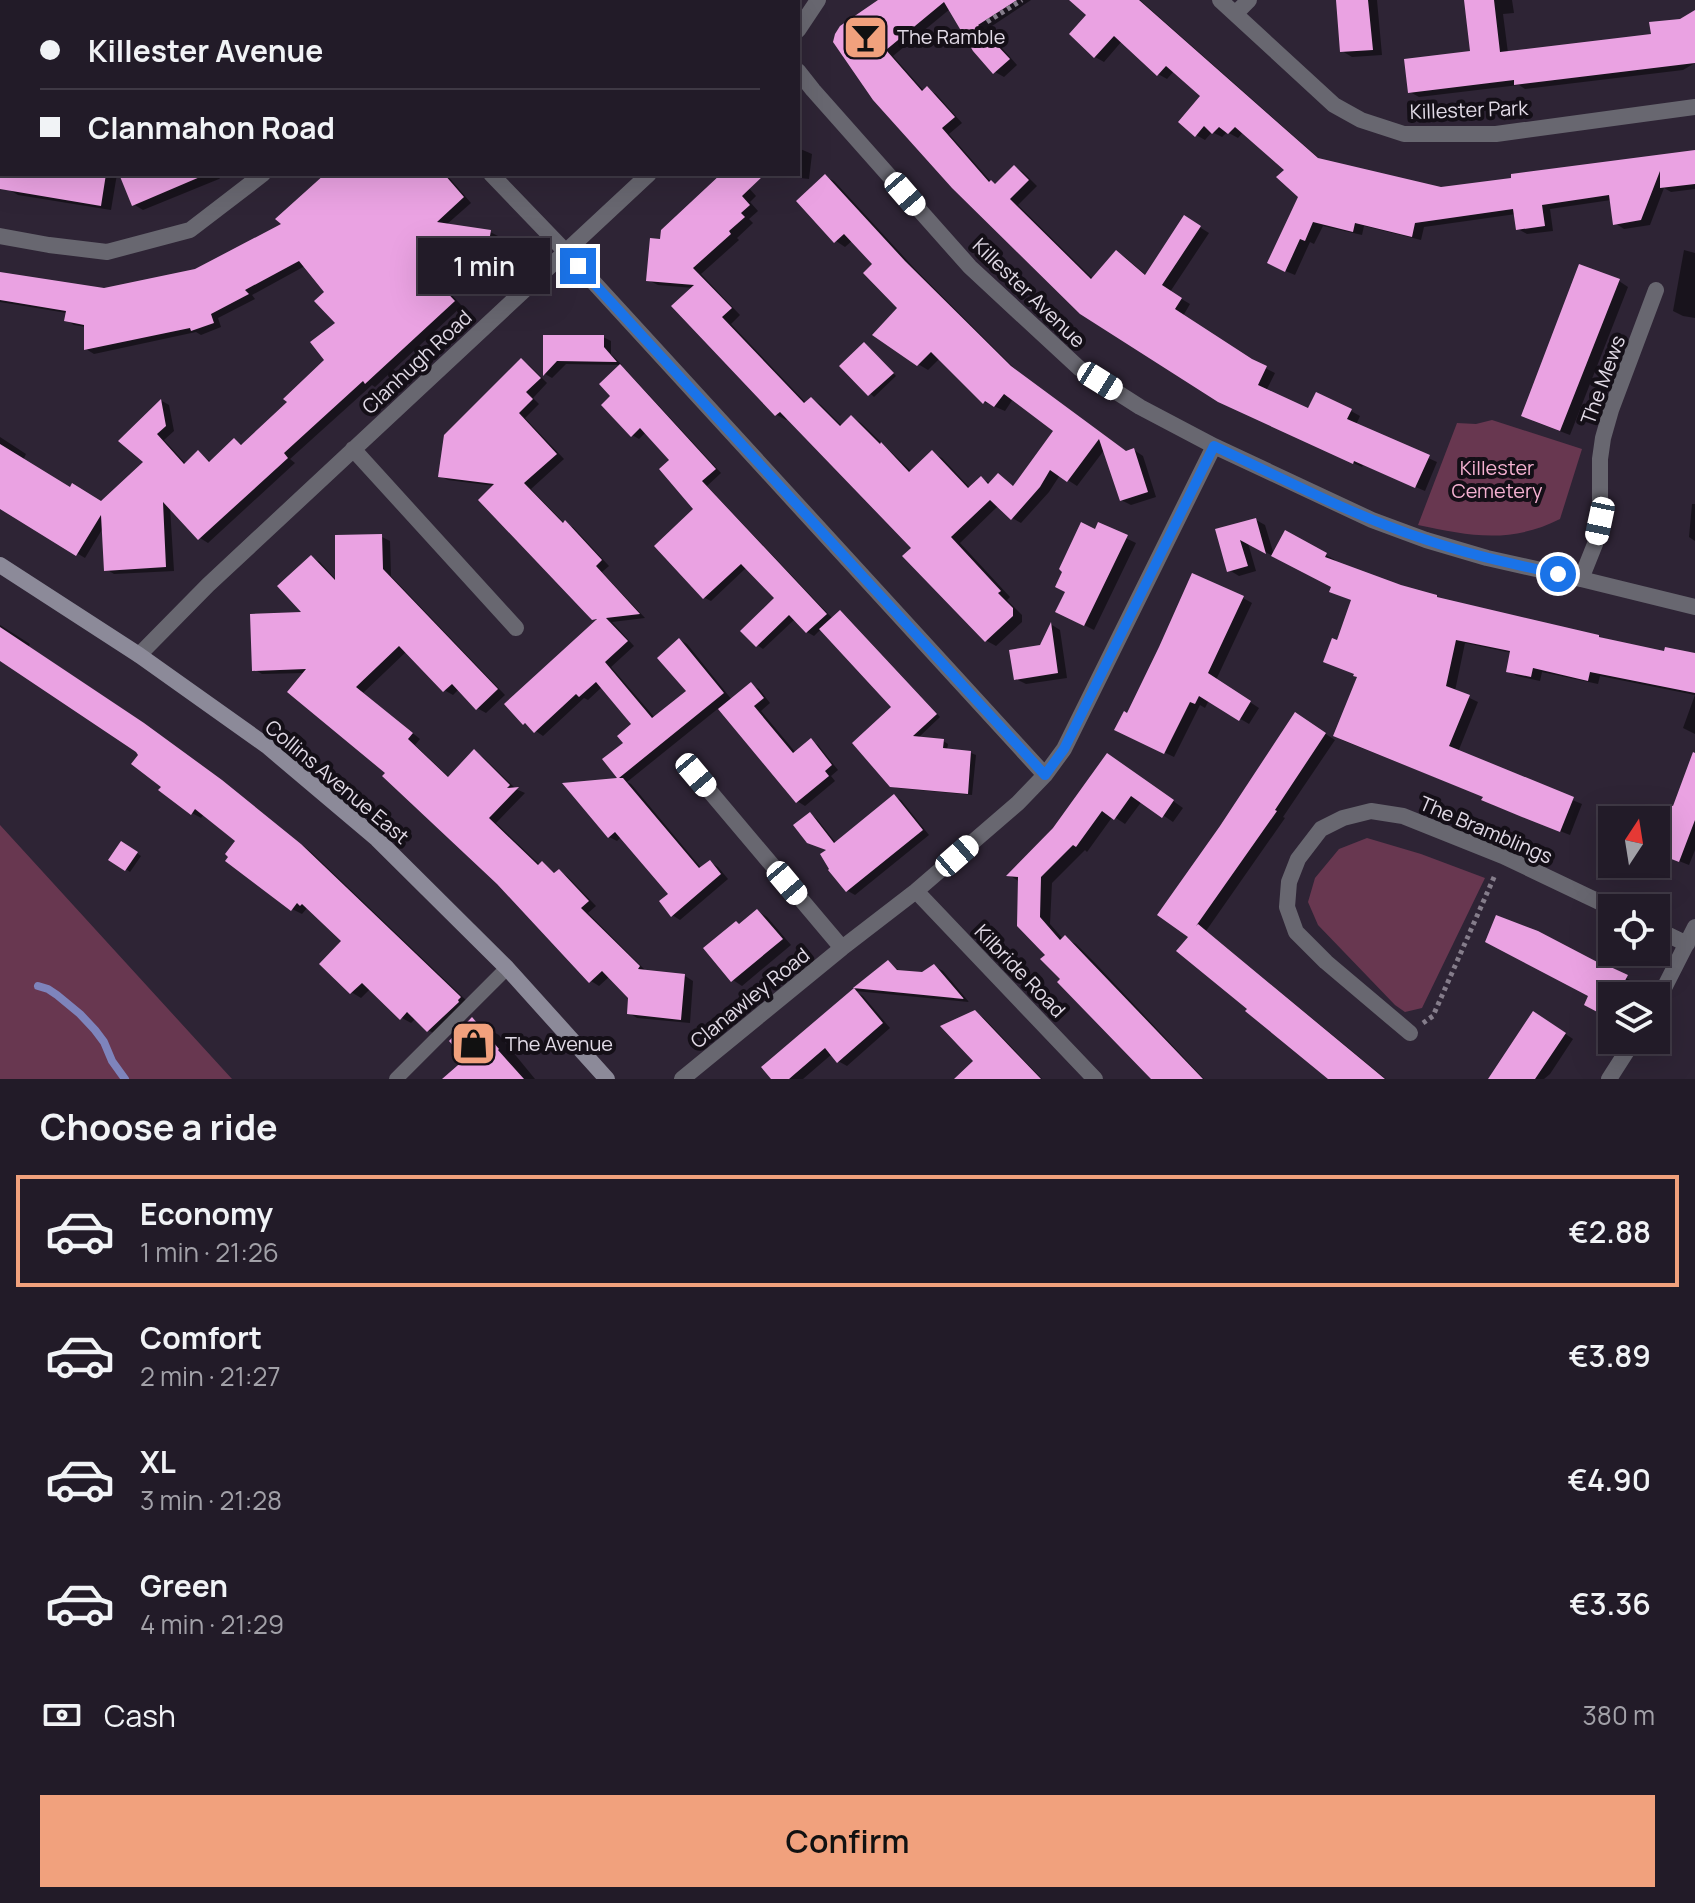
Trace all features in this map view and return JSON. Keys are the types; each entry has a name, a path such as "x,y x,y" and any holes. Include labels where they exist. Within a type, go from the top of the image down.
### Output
{"main road":[{"name":"Collins Avenue East","path":"0,565 139,655 267,746 377,839 507,968 607,1079"}],"street":[{"path":"800,27 818,0"},
{"name":"Killester Park","path":"1220,0 1334,105 1361,120 1404,134 1496,134 1695,107"},
{"path":"1236,13 1249,0"},
{"name":"Killester Avenue","path":"800,74 970,267 1079,368 1140,407 1214,446 1372,520 1426,540 1487,558 1695,607"},
{"path":"0,236 107,252 190,230 260,176"},
{"path":"493,176 1045,775"},
{"name":"Clanhugh Road","path":"139,655 208,585 647,176"},
{"name":"The Mews","path":"1581,579 1595,544 1600,521 1603,438 1656,290"},
{"name":"Clanawley Road","path":"682,1079 916,891 1018,803 1045,775 1064,749 1214,446"},
{"path":"353,449 516,628"},
{"name":"Clanawley Road","path":"696,775 842,948"},
{"name":"The Bramblings","path":"1410,1033 1326,962 1296,932 1287,907 1289,882 1298,859 1321,829 1343,818 1371,811 1403,816 1503,856 1598,901"},
{"name":"Kilbride Road","path":"916,891 1095,1079"},
{"path":"1667,982 1695,927"},
{"path":"1670,936 1687,944"},
{"path":"1609,1079 1625,1054"}],"lane":[{"path":"396,1079 507,968"}],"path":[{"path":"987,22 1022,0"},
{"path":"1410,1033 1433,1016 1503,856"}],"green space":[{"name":"Killester Cemetery","path":"1492,420 1582,449 1560,519 1524,532 1490,536 1418,525 1457,423 1476,424"},
{"path":"0,825 232,1079 0,1079"},
{"path":"1367,838 1485,878 1422,1008 1405,1012 1395,1005 1318,925 1308,902 1315,878 1339,849"}],"building":[{"path":"878,0 1017,0 978,25 1010,59 993,74 973,51 944,2 886,50 922,91 927,86 955,117 942,128 989,182 991,180 995,184 1014,165 1029,180 1010,199 1091,279 1116,250 1145,275 1184,215 1201,226 1162,285 1182,298 1175,309 1267,366 1258,385 1308,408 1316,392 1352,409 1347,419 1430,455 1415,488 1354,461 1353,464 1218,402 1080,314 952,188 873,100 833,42 840,26"},
{"path":"1069,0 1139,0 1318,158 1441,187 1511,178 1511,174 1695,150 1695,184 1660,188 1660,171 1641,220 1613,225 1609,195 1542,205 1545,226 1516,230 1513,209 1415,223 1412,237 1355,223 1353,232 1313,222 1305,241 1300,239 1285,272 1267,263 1298,197 1276,177 1284,170 1235,127 1228,134 1219,127 1212,134 1204,126 1195,137 1178,122 1200,96 1166,66 1157,76 1114,36 1094,58 1069,34 1086,15"},
{"path":"1336,0 1368,0 1373,50 1340,52"},
{"path":"1464,0 1494,0 1500,52 1651,34 1649,22 1680,19 1695,10 1695,63 1514,85 1514,80 1408,93 1404,59 1470,51"},
{"path":"825,174 905,261 1011,366 1126,451 1134,448 1148,492 1120,501 1099,439 1067,482 1050,470 1040,487 1011,520 990,500 951,537 1013,608 1013,616 985,642 902,556 911,548 780,412 775,416 671,306 694,285 646,281 650,238 660,239 661,230 719,176 763,176 742,196 750,205 741,213 745,217 693,268 732,308 722,317 804,403 811,397 840,426 851,415 909,472 932,450 968,488 981,476 988,484 998,473 1013,486 1053,431 1004,394 994,407 985,401 983,404 931,352 917,366 872,335 897,308 863,273 872,264 844,234 834,243 796,201"},
{"path":"0,176 106,176 101,206 0,189"},
{"path":"120,176 202,176 132,206"},
{"path":"323,176 446,176 464,197 437,222 491,230 484,272 419,263 455,301 284,453 288,458 198,540 163,502 166,567 104,571 101,515 76,556 0,509 0,444 70,487 72,483 101,501 143,462 118,441 161,399 166,426 157,434 184,464 198,450 209,462 234,438 241,445 287,402 283,399 324,360 310,342 335,323 314,301 324,292 299,261 245,290 249,294 211,314 214,323 191,331 190,328 84,350 84,325 64,321 66,311 0,300 0,272 104,288 195,269 281,224 275,219"},
{"path":"1579,264 1620,279 1560,431 1521,416"},
{"path":"543,335 604,335 604,347 617,362 557,361 543,376"},
{"path":"864,342 894,373 868,396 839,366"},
{"path":"521,358 541,378 526,392 533,399 519,413 557,454 524,483 563,523 565,520 602,560 596,566 640,614 606,618 628,641 605,662 652,718 686,691 657,658 679,638 724,693 619,778 623,778 699,868 710,860 721,874 671,917 659,901 668,894 615,832 608,838 562,783 617,778 602,759 623,743 617,736 631,724 596,682 579,697 576,694 534,733 504,704 597,619 592,620 478,500 494,484 438,477 444,435"},
{"path":"620,364 716,469 702,481 827,614 806,633 789,615 756,647 740,631 774,598 741,564 703,599 654,546 693,509 659,469 669,460 640,428 631,437 601,405 610,396 599,384"},
{"path":"1256,518 1266,554 1240,540 1248,566 1227,572 1215,529"},
{"path":"1081,522 1095,529 1098,522 1128,535 1084,626 1055,612 1065,592 1055,587 1062,572 1059,569"},
{"path":"1285,530 1327,553 1325,557 1437,597 1599,637 1664,651 1665,647 1695,653 1695,693 1590,672 1588,681 1533,668 1531,677 1506,672 1510,651 1456,640 1446,686 1470,695 1449,746 1574,797 1560,832 1522,817 1481,800 1483,797 1333,736 1357,677 1323,662 1332,638 1337,640 1351,600 1329,592 1331,587 1271,556"},
{"path":"382,534 383,569 498,689 476,710 452,684 443,692 399,646 356,687 413,733 408,739 448,777 474,749 510,785 507,788 519,787 489,818 538,865 542,861 554,873 559,869 589,901 581,908 640,966 638,969 685,974 681,1020 627,1014 628,998 602,971 589,983 497,884 382,776 385,773 287,692 306,669 252,671 250,614 301,612 277,586 311,555 335,580 335,535"},
{"path":"1192,573 1244,596 1208,673 1251,701 1239,721 1199,696 1195,704 1190,702 1164,754 1114,730 1124,711 1127,713"},
{"path":"840,610 937,714 913,736 944,739 943,748 971,751 968,794 890,787 852,743 891,707 819,629"},
{"path":"1051,622 1058,673 1014,680 1009,650 1040,645"},
{"path":"0,627 144,723 222,780 301,844 461,997 459,1002 427,1032 407,1012 400,1020 362,983 350,994 319,964 341,941 302,904 297,903 291,911 225,861 228,857 225,854 235,841 195,809 191,815 158,790 161,787 131,764 138,755 136,752 0,661"},
{"path":"751,682 764,698 754,706 793,753 811,738 832,765 825,771 829,776 796,803 718,709"},
{"path":"1295,712 1326,733 1277,811 1196,926 1198,924 1385,1079 1328,1079 1176,951 1188,937 1157,915"},
{"path":"1693,752 1695,820 1679,862 1670,858 1670,806 1665,806 1666,804 1673,806"},
{"path":"1107,753 1174,800 1162,818 1131,796 1114,820 1102,811 1076,847 1073,845 1041,877 1040,917 1060,940 1065,935 1203,1079 1151,1079 1057,982 1060,979 1040,959 1045,955 1017,926 1018,877 1006,876 1053,828"},
{"path":"894,794 923,830 846,892 828,870 820,854 826,850 807,843 793,825 810,812 834,843"},
{"path":"121,841 138,852 125,871 108,860"},
{"path":"757,909 783,939 731,982 703,948 736,921 739,924"},
{"path":"1496,915 1538,931 1598,962 1598,966 1608,966 1628,975 1624,982 1598,982 1598,1012 1584,1005 1588,996 1485,942"},
{"path":"888,960 897,970 922,972 934,964 964,999 853,988"},
{"path":"854,988 883,1023 837,1063 825,1048 789,1079 771,1079 761,1067"},
{"path":"975,1010 1041,1079 954,1079 973,1061 940,1026"},
{"path":"1533,1011 1566,1033 1535,1079 1488,1079"},
{"path":"472,1017 524,1079 442,1079 465,1059 449,1041"}],"waterway":[{"path":"38,986 57,995 95,1030 125,1079"}],"place":[{"name":"The Ramble","path":"866,37"},
{"name":"The Avenue","path":"474,1044"}],"route":[{"path":"578,266 1045,775 1064,749 1214,446 1372,520 1487,558 1558,574"}]}
